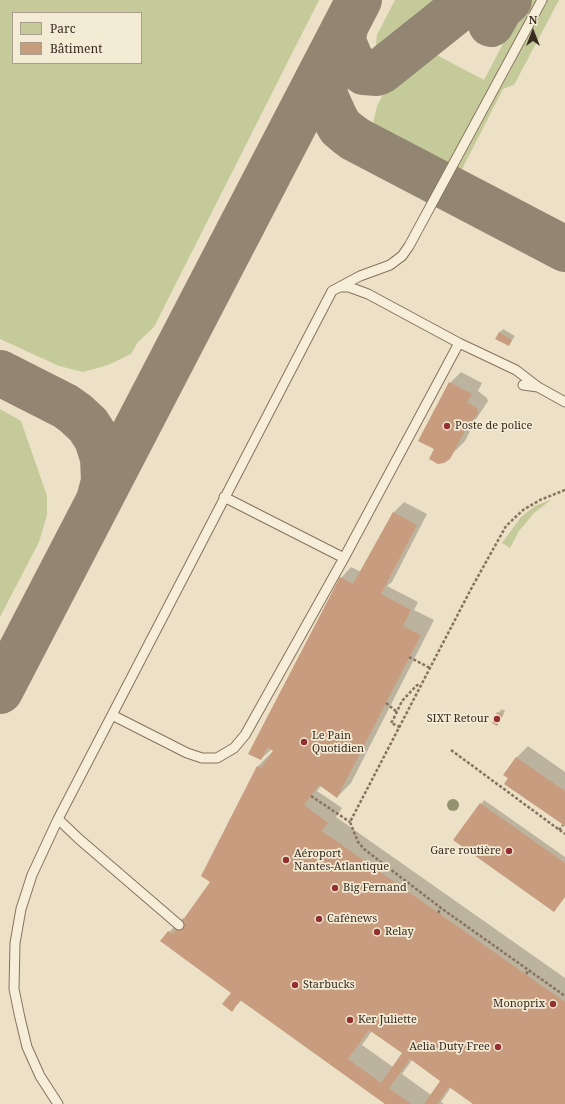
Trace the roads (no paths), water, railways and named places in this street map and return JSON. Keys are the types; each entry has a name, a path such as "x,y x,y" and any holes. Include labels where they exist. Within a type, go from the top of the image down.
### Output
{"lane":[{"path":"58,1104 40,1076 27,1047 14,989 15,943 21,909 32,875 58,819 332,291 360,276 390,265 402,256 409,246 542,0"},
{"path":"340,288 349,287 368,294 459,343 516,370 538,387 565,402"},
{"path":"112,715 187,753 202,758 217,758 234,748 244,735 344,558 459,343"},
{"path":"523,385 538,387"},
{"path":"224,497 344,558"},
{"path":"58,819 179,925"}],"place":[{"name":"Poste de police","path":"447,426"},
{"name":"SIXT Retour","path":"497,719"},
{"name":"Le Pain Quotidien","path":"304,742"},
{"name":"Gare routière","path":"509,851"},
{"name":"Aéroport Nantes-Atlantique","path":"286,860"},
{"name":"Big Fernand","path":"335,888"},
{"name":"Cafénews","path":"319,919"},
{"name":"Relay","path":"377,932"},
{"name":"Starbucks","path":"295,985"},
{"name":"Monoprix","path":"553,1004"},
{"name":"Ker Juliette","path":"350,1020"},
{"name":"Aelia Duty Free","path":"498,1047"}]}
